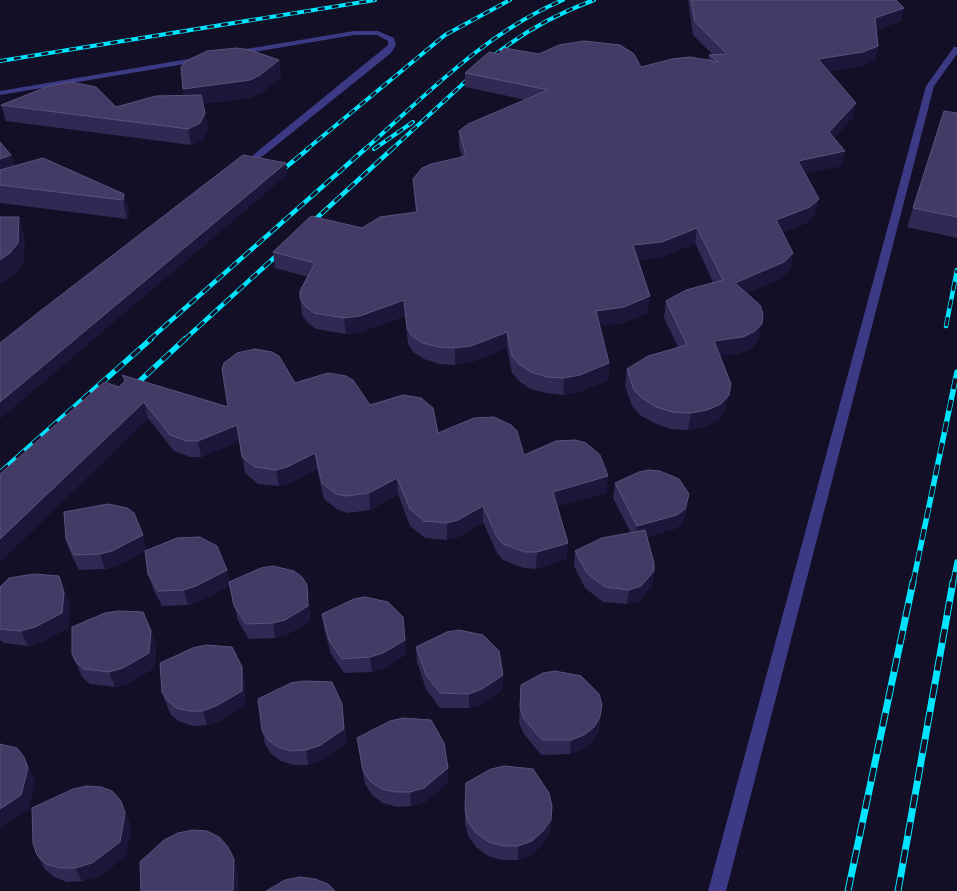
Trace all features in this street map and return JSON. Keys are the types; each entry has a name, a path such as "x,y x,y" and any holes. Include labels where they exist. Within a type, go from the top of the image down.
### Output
{"lane":[{"path":"226,55 354,33 378,33 391,40 392,45 388,51 255,158"},
{"path":"717,891 930,86 957,49"},
{"path":"0,93 206,58"}],"building":[{"path":"691,0 896,0 904,8 875,18 878,46 863,52 818,59 856,103 829,132 845,151 798,161 819,199 810,207 776,220 793,253 784,262 735,283 760,305 763,314 762,324 755,331 743,337 714,341 731,384 729,395 721,404 707,410 691,413 673,412 656,407 634,390 627,369 648,356 687,345 666,301 686,290 723,280 697,228 662,242 633,245 650,296 624,307 596,311 609,363 580,375 564,378 547,377 531,372 519,364 512,356 507,332 471,346 455,348 438,347 423,343 412,336 407,328 404,300 360,316 344,318 314,313 305,306 300,298 300,291 315,263 273,252 311,216 362,228 380,217 417,212 413,179 422,168 431,164 466,156 459,131 468,124 548,90 465,73 489,52 498,54 504,48 539,54 559,45 584,41 620,45 634,54 641,67 672,59 690,57 719,62 709,55 727,54 695,22"},
{"path":"237,48 250,50 279,60 260,75 250,80 183,89 181,67 186,61 207,51"},
{"path":"71,82 96,87 116,107 156,96 201,95 205,113 200,123 188,129 1,105 49,86"},
{"path":"944,111 957,113 957,217 913,208"},
{"path":"0,142 11,155 0,159"},
{"path":"243,155 286,163 0,402 0,343"},
{"path":"43,158 124,194 123,200 0,185 0,170"},
{"path":"0,217 19,217 18,243 10,253 0,260"},
{"path":"255,349 272,352 279,356 295,383 328,373 346,376 353,380 370,405 403,395 421,398 433,408 438,433 474,418 494,417 511,425 517,431 524,455 556,441 576,440 586,443 600,455 608,476 553,492 568,543 537,552 525,552 503,544 497,537 483,506 458,520 447,523 424,521 410,509 397,478 369,493 346,496 336,494 322,483 315,453 287,467 276,470 255,467 242,457 237,425 198,441 187,441 170,435 144,402 0,539 0,474 104,382 119,387 126,380 122,375 228,407 222,369 224,363 237,353"},
{"path":"649,470 660,471 679,479 689,494 685,509 677,515 637,526 615,483 639,472"},
{"path":"108,504 127,508 134,513 143,535 112,551 100,554 74,555 66,539 64,512"},
{"path":"645,530 654,563 654,571 641,586 629,590 605,587 587,573 575,551 602,538"},
{"path":"200,537 217,546 227,570 184,590 158,591 148,574 145,551 177,538"},
{"path":"273,566 294,571 302,577 307,585 308,606 285,620 273,623 246,624 234,606 229,582 261,568"},
{"path":"34,574 59,576 64,593 62,613 35,627 21,631 0,629 0,587 9,578"},
{"path":"365,597 388,602 403,617 405,640 383,653 370,657 342,659 329,640 322,614 354,599"},
{"path":"118,611 143,612 151,631 149,653 123,668 109,672 84,669 76,662 72,654 72,627 105,613"},
{"path":"459,630 483,635 499,651 503,675 482,689 469,694 440,693 426,675 416,647 447,632"},
{"path":"206,645 232,647 242,667 242,691 203,711 189,711 176,708 167,700 162,692 160,663 193,648"},
{"path":"555,671 581,676 599,694 602,705 600,717 594,727 584,735 571,740 542,740 524,719 520,708 521,685 543,673"},
{"path":"304,681 332,682 342,704 344,729 319,746 306,750 291,751 278,747 268,740 262,730 258,699 291,683"},
{"path":"403,718 431,720 444,743 448,768 424,788 410,792 395,792 382,789 370,781 363,770 357,738 390,721"},
{"path":"0,744 17,748 24,757 28,768 21,795 0,809"},
{"path":"505,766 533,769 549,793 552,806 551,820 543,831 532,841 518,846 503,846 489,842 476,833 468,822 465,810 466,783 491,769"},
{"path":"87,786 101,787 112,791 121,801 125,813 120,842 92,863 75,868 60,868 46,864 37,855 33,843 32,808 73,789"},
{"path":"193,830 207,831 219,837 228,847 234,859 233,890 141,891 140,862 164,840 178,833"},
{"path":"300,877 315,879 328,884 335,891 266,891 285,880"}],"railway":[{"path":"0,61 375,0"},
{"path":"306,150 445,35 510,0"},
{"path":"364,150 482,47 535,14 563,0"},
{"path":"484,64 522,35 564,12 594,0"},
{"path":"391,150 466,81"},
{"path":"374,149 413,122"},
{"path":"280,172 308,149"},
{"path":"149,340 365,149"},
{"path":"308,226 392,149"},
{"path":"184,340 275,257"},
{"path":"946,326 957,270"},
{"path":"0,473 151,339"},
{"path":"130,390 185,339"},
{"path":"913,583 957,372"},
{"path":"953,583 957,562"},
{"path":"848,891 913,582"},
{"path":"898,891 953,582"}]}
